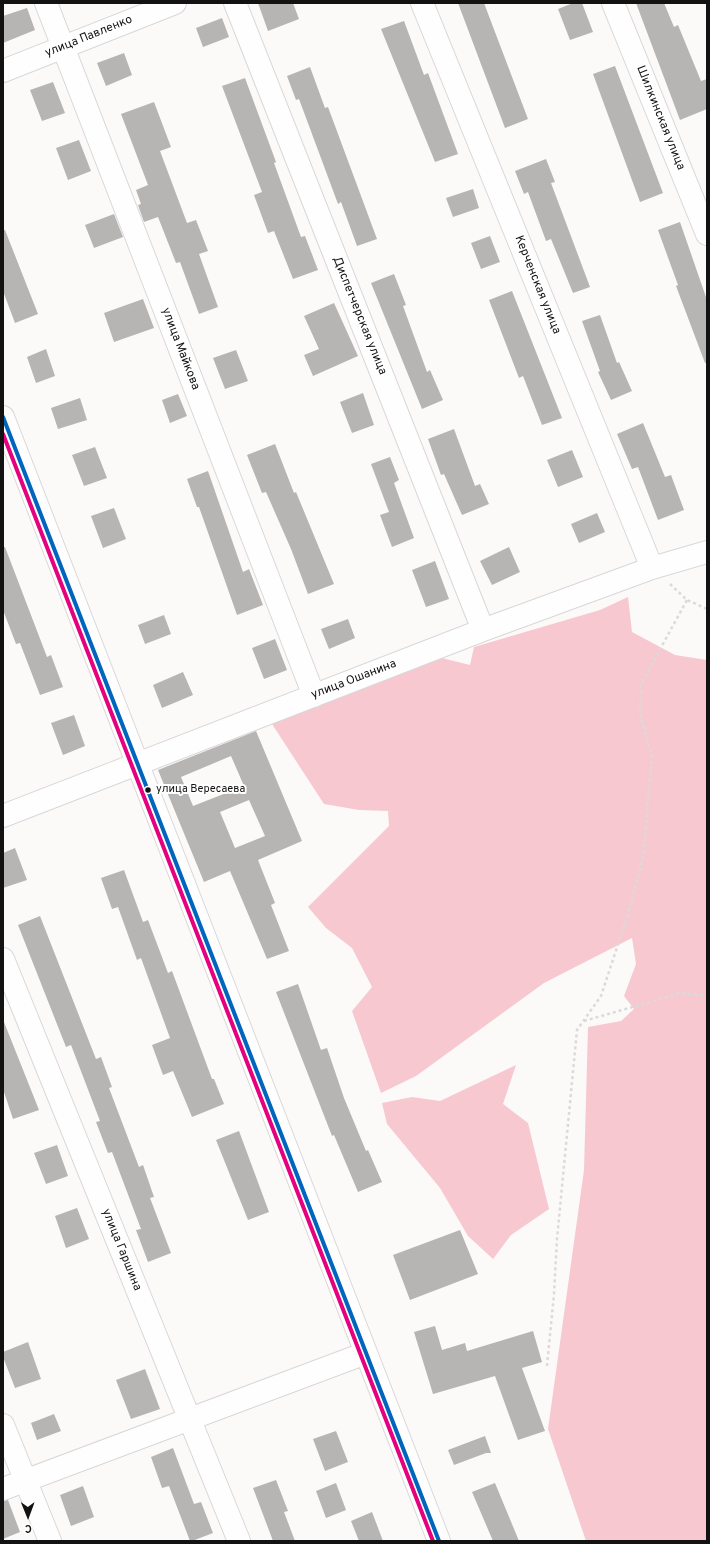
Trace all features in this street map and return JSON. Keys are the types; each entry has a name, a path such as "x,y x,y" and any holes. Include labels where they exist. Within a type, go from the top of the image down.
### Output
{"street":[{"name":"улица Майкова","path":"46,3 314,696"},
{"name":"улица Павленко","path":"3,71 175,3"},
{"name":"Диспетчерская улица","path":"235,3 483,630"},
{"name":"Керченская улица","path":"422,3 652,568"},
{"name":"Шилкинская улица","path":"613,3 707,234"},
{"path":"3,417 439,1541"},
{"name":"улица Ошанина","path":"3,816 138,762 314,696 483,630 652,568 707,552"},
{"name":"улица Гаршина","path":"3,959 239,1541"},
{"path":"3,1489 366,1353"},
{"path":"3,1425 50,1541"}],"path":[{"path":"652,568 687,600 707,609"},
{"path":"547,1366 554,1294 557,1239 577,1030 601,996 628,914 643,858 652,756 640,715 641,684 687,600"},
{"path":"584,1021 681,993 707,996"}],"shaded area":[{"path":"628,597 632,632 675,655 707,660 707,1541 586,1541 548,1429 584,1170 588,1027 621,1021 634,1009 624,996 636,964 632,938 544,983 416,1076 381,1093 352,1011 372,987 352,948 326,928 308,907 389,826 388,811 359,810 324,804 272,724 442,658 470,665 474,647 600,610"},
{"path":"516,1065 503,1104 528,1123 549,1209 511,1235 493,1259 468,1236 440,1188 387,1124 382,1103 412,1097 440,1101"}],"building":[{"path":"258,3 293,3 299,19 268,31"},
{"path":"458,3 484,3 528,119 505,128"},
{"path":"573,3 582,3 593,32 570,40 558,9"},
{"path":"636,3 664,3 674,27 678,25 701,81 707,79 707,109 680,120"},
{"path":"27,8 35,30 3,43 3,16"},
{"path":"222,18 229,37 203,47 196,28"},
{"path":"404,21 424,75 428,73 458,154 435,162 381,29"},
{"path":"124,53 132,75 106,86 97,63"},
{"path":"615,66 663,193 640,202 593,74"},
{"path":"310,67 325,108 328,107 377,239 357,246 341,202 338,204 299,99 296,100 287,76"},
{"path":"245,78 276,162 274,163 301,237 305,236 318,270 293,279 274,231 268,233 254,195 262,192 222,86"},
{"path":"53,82 65,113 42,121 30,90"},
{"path":"154,102 171,147 160,151 187,223 196,220 208,251 199,254 218,307 199,314 180,262 176,263 158,217 144,222 138,205 141,204 136,190 148,185 121,114"},
{"path":"79,140 91,171 68,180 56,148"},
{"path":"546,159 555,182 551,183 590,287 573,293 551,239 546,241 528,192 524,194 515,171"},
{"path":"473,189 479,208 453,217 446,198"},
{"path":"114,214 123,237 94,248 85,225"},
{"path":"680,222 707,300 707,363 705,363 676,286 678,285 658,230"},
{"path":"3,230 5,230 38,314 15,323 3,291"},
{"path":"490,236 500,262 481,269 471,243"},
{"path":"394,274 406,305 403,306 427,372 430,370 443,400 422,409 371,283"},
{"path":"512,291 562,418 542,425 523,376 519,378 489,300"},
{"path":"143,299 154,328 114,342 104,313"},
{"path":"334,303 358,356 313,376 304,355 319,349 304,316"},
{"path":"600,315 617,363 619,362 632,391 611,400 598,372 600,371 582,321"},
{"path":"46,349 55,376 36,383 27,357"},
{"path":"236,350 248,381 225,389 213,358"},
{"path":"363,393 374,425 352,433 340,402"},
{"path":"178,394 187,416 170,423 162,400"},
{"path":"80,398 87,420 58,429 51,408"},
{"path":"643,423 665,477 671,475 684,510 658,520 638,467 632,469 617,434"},
{"path":"454,429 475,486 480,484 489,504 462,515 444,474 441,475 428,439"},
{"path":"275,444 294,493 296,492 334,584 308,594 291,549 266,492 262,493 247,455"},
{"path":"95,447 107,478 84,486 72,455"},
{"path":"572,450 583,477 558,487 547,460"},
{"path":"390,457 399,480 394,483 414,538 392,547 380,515 389,512 371,464"},
{"path":"208,471 243,572 249,569 263,605 237,615 199,507 197,507 187,479"},
{"path":"114,508 126,539 103,548 91,516"},
{"path":"597,513 605,532 579,543 571,524"},
{"path":"3,547 5,547 47,657 51,655 63,687 40,695 20,643 16,644 3,610"},
{"path":"509,547 520,572 492,585 480,561"},
{"path":"435,561 449,599 426,607 412,570"},
{"path":"164,615 171,634 145,644 138,625"},
{"path":"348,619 355,638 329,649 321,629"},
{"path":"275,639 287,670 264,679 252,648"},
{"path":"183,672 193,695 162,708 153,685"},
{"path":"74,715 85,746 63,755 51,723"},
{"path":"256,731 302,841 258,860 275,903 271,905 289,951 267,959 230,871 204,882 158,770","holes":["231,756 244,786 193,806 181,777","249,800 265,836 235,848 220,812"]},
{"path":"15,848 27,880 3,888 3,853"},
{"path":"124,870 143,922 148,920 168,973 172,971 212,1079 214,1079 224,1104 192,1117 173,1071 163,1075 152,1045 170,1038 141,958 137,960 118,907 112,909 101,878"},
{"path":"40,916 96,1059 101,1057 112,1087 109,1088 139,1167 143,1165 154,1197 150,1198 171,1253 148,1262 136,1230 141,1229 112,1152 108,1153 96,1122 100,1121 71,1045 66,1047 18,925"},
{"path":"298,984 321,1050 327,1048 344,1098 366,1151 368,1150 382,1182 358,1192 334,1135 332,1136 276,992"},
{"path":"3,1022 39,1110 13,1119 3,1089"},
{"path":"239,1131 269,1212 248,1220 216,1140"},
{"path":"57,1145 68,1176 46,1184 34,1153"},
{"path":"77,1208 89,1239 66,1248 55,1216"},
{"path":"460,1230 478,1274 410,1300 393,1255"},
{"path":"435,1326 442,1350 465,1343 467,1351 533,1331 542,1362 522,1368 545,1431 518,1440 495,1376 433,1394 414,1332"},
{"path":"28,1342 41,1379 15,1388 3,1357 3,1352"},
{"path":"145,1369 160,1409 131,1419 116,1380"},
{"path":"54,1414 61,1431 37,1440 31,1423"},
{"path":"336,1431 348,1462 325,1471 313,1439"},
{"path":"485,1436 491,1453 486,1453 454,1465 448,1450"},
{"path":"173,1448 194,1504 201,1502 213,1533 192,1541 190,1541 169,1486 162,1488 151,1457"},
{"path":"276,1480 288,1511 284,1512 295,1541 273,1541 253,1488"},
{"path":"336,1483 346,1510 326,1518 316,1491"},
{"path":"495,1483 519,1541 493,1541 472,1492"},
{"path":"83,1486 94,1517 71,1526 60,1495"},
{"path":"8,1500 20,1532 3,1539 3,1501"},
{"path":"372,1512 383,1541 359,1541 351,1521"}],"transit line":[{"path":"3,417 439,1541"},
{"path":"3,434 433,1541"}],"place":[{"name":"улица Вересаева","path":"148,790"}]}
